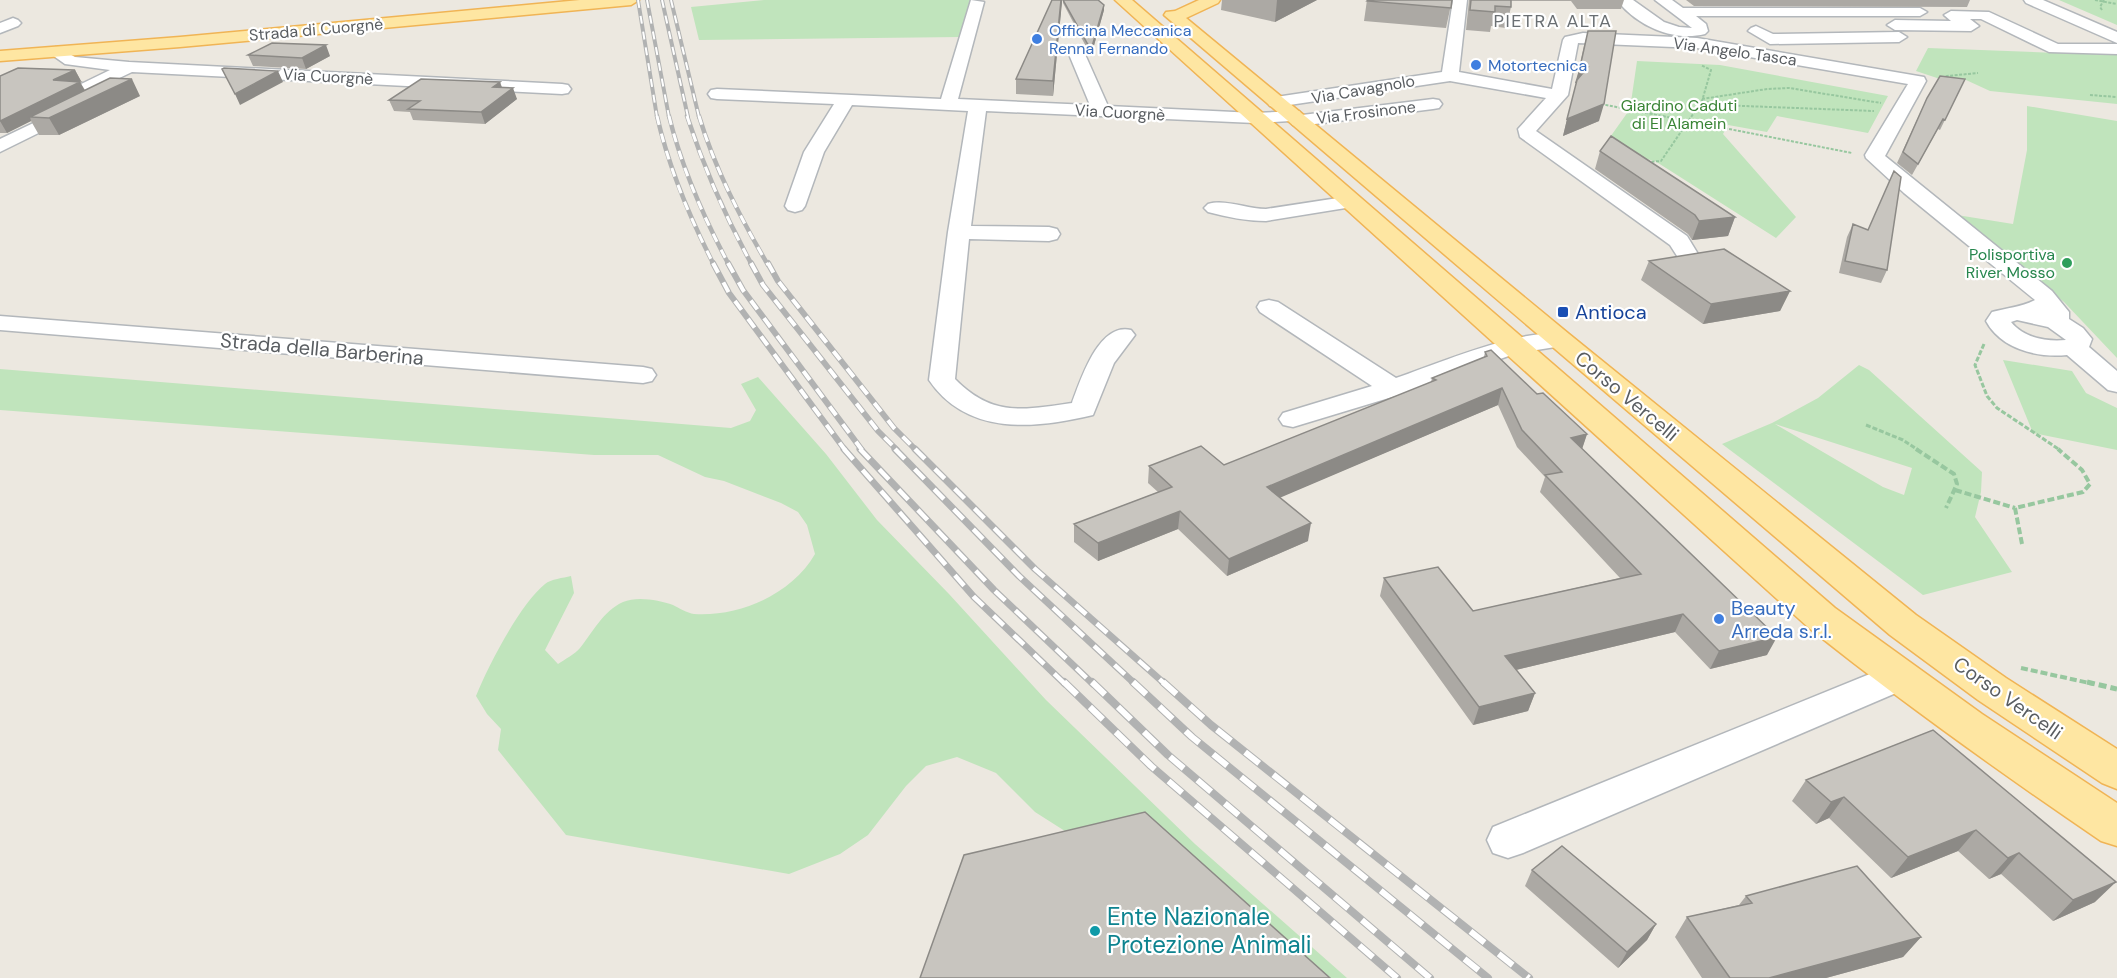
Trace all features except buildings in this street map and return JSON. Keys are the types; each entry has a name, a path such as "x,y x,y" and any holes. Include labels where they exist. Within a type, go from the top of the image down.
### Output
{"main road":[{"name":"Corso Vercelli","path":"1123,0 1822,618 1898,677 2019,763 2117,827"},
{"path":"1175,17 1212,0"},
{"name":"Strada di Cuorgnè","path":"0,56 104,49 625,1"},
{"path":"1105,1 1147,20"},
{"name":"Corso Vercelli","path":"1161,6 1903,625 1992,689 2117,771"}],"street":[{"path":"1450,76 1460,0"},
{"path":"1624,0 1658,26 1689,40"},
{"path":"1643,0 1689,40"},
{"path":"1662,0 1701,27 1700,31 1689,40"},
{"path":"2031,0 2117,38"},
{"path":"948,104 977,2"},
{"path":"1680,12 1927,12"},
{"path":"1728,13 1770,39 1897,31 1978,34"},
{"path":"1978,34 1951,15 1984,15 2055,49 2117,49"},
{"path":"1746,24 1876,24"},
{"path":"1920,37 1978,34"},
{"name":"Via Angelo Tasca","path":"1559,95 1571,40 1583,38 1689,40 1918,81 1903,108"},
{"path":"93,64 92,58 104,49"},
{"name":"Via Cuorgnè","path":"57,52 66,60 129,67 562,89"},
{"path":"1076,52 1101,111"},
{"path":"0,132 129,67"},
{"path":"0,146 154,68"},
{"name":"Via Cavagnolo","path":"1276,102 1450,76 1559,95"},
{"name":"Via Cuorgnè","path":"717,94 1296,118"},
{"path":"1559,95 1527,129 1527,133 1679,241 1687,255"},
{"path":"795,206 814,152 846,100"},
{"name":"Via Frosinone","path":"1296,118 1432,104"},
{"path":"978,105 959,232 942,380 965,403 993,414 1041,416 1083,409 1101,362 1122,335"},
{"path":"1903,108 1875,155 1876,158 2044,296 2045,313"},
{"path":"1215,208 1252,215 1266,215 1351,202"},
{"path":"959,232 1049,234"},
{"path":"1269,308 1393,388"},
{"path":"2045,313 2068,328 2079,339 2078,344 2064,349 2039,346 2005,331 1998,321 2001,316 2007,314 2045,313"},
{"name":"Strada della Barberina","path":"0,323 643,375"},
{"path":"1293,419 1393,388 1513,346 1559,340"},
{"path":"2073,347 2117,384"},
{"path":"1508,840 1898,677"}],"path":[{"path":"2095,0 2117,4"},
{"path":"1644,163 1661,161 1702,100 1711,70 1705,69 1689,40"},
{"path":"1950,82 1945,76 1978,73"},
{"path":"1702,100 1757,89 1788,88 1850,101 1903,108"},
{"path":"1559,95 1876,158"},
{"path":"2091,95 2117,97"},
{"path":"1702,100 1718,105 1783,106 1811,110 1903,108"},
{"path":"1955,490 2015,508 2083,492 2090,484 2086,474 2066,456 1998,407 1987,395 1975,365 1979,350 1988,340 2005,331"},
{"path":"1866,425 1903,440 1954,474 1957,484 1946,508"},
{"path":"2015,508 2022,544"},
{"path":"2010,666 2117,689"}],"green space":[{"path":"764,0 971,0 961,37 699,40 691,7"},
{"path":"2059,0 2117,0 2117,25"},
{"path":"1928,48 2057,53 2114,50 2117,51 2117,104 1990,91 1966,80 1940,79 1916,71"},
{"name":"Giardino Caduti di El Alamein","path":"1637,61 1720,65 1888,96 1868,133 1777,116 1767,132 1728,125 1723,134 1796,217 1776,238 1655,161 1633,156 1608,140 1630,109"},
{"name":"Polisportiva River Mosso","path":"2027,106 2117,121 2117,358 2064,302 1957,215 2013,224 2027,150"},
{"path":"2003,360 2072,371 2086,393 2117,408 2117,450 2033,433"},
{"path":"1859,365 1869,370 1982,472 1981,492 1975,517 2012,572 1923,595 1722,444 1772,423 1818,398","holes":["1775,424 1912,468 1904,495 1883,487"]},
{"path":"0,369 731,428 750,421 756,410 741,384 758,377 826,454 877,520 949,594 1046,700 1195,844 1347,978 1251,978 1112,861 1035,812 996,773 957,757 926,766 906,786 868,835 840,854 789,874 566,835 498,750 501,729 487,714 476,696 515,620 535,593 545,584 571,576 574,593 545,650 558,664 578,650 610,611 629,600 648,599 673,605 694,614 711,614 729,612 763,600 793,581 815,554 807,525 798,512 781,503 724,481 705,477 658,455 594,455 0,410"}],"railway":[{"path":"638,0 657,117"},
{"path":"647,0 669,117"},
{"path":"662,0 688,117"},
{"path":"671,0 699,117"},
{"path":"657,116 667,155 681,192 713,264"},
{"path":"669,116 694,192 729,265"},
{"path":"687,116 716,192 752,265"},
{"path":"699,116 729,192 768,265"},
{"path":"728,263 743,290 862,450"},
{"path":"751,263 763,285 878,431 897,450"},
{"path":"768,263 778,281 894,428 1035,569 1165,684"},
{"path":"713,264 729,293 845,450"},
{"path":"844,449 974,597 1065,684"},
{"path":"860,449 994,590 1093,684"},
{"path":"895,449 1019,576 1135,684"},
{"path":"1064,682 1151,766 1397,978"},
{"path":"1092,682 1168,755 1430,978"},
{"path":"1133,682 1192,737 1488,978"},
{"path":"1163,682 1211,725 1529,978"}],"place":[{"name":"Officina Meccanica Renna Fernando","path":"1037,39"},
{"name":"Motortecnica","path":"1476,65"},
{"name":"Polisportiva River Mosso","path":"2067,263"},
{"name":"Antioca","path":"1563,312"},
{"name":"Beauty Arreda s.r.l.","path":"1719,619"},
{"name":"Ente Nazionale Protezione Animali","path":"1095,931"}],"district":[{"name":"PIETRA ALTA","path":"1553,21"}]}
